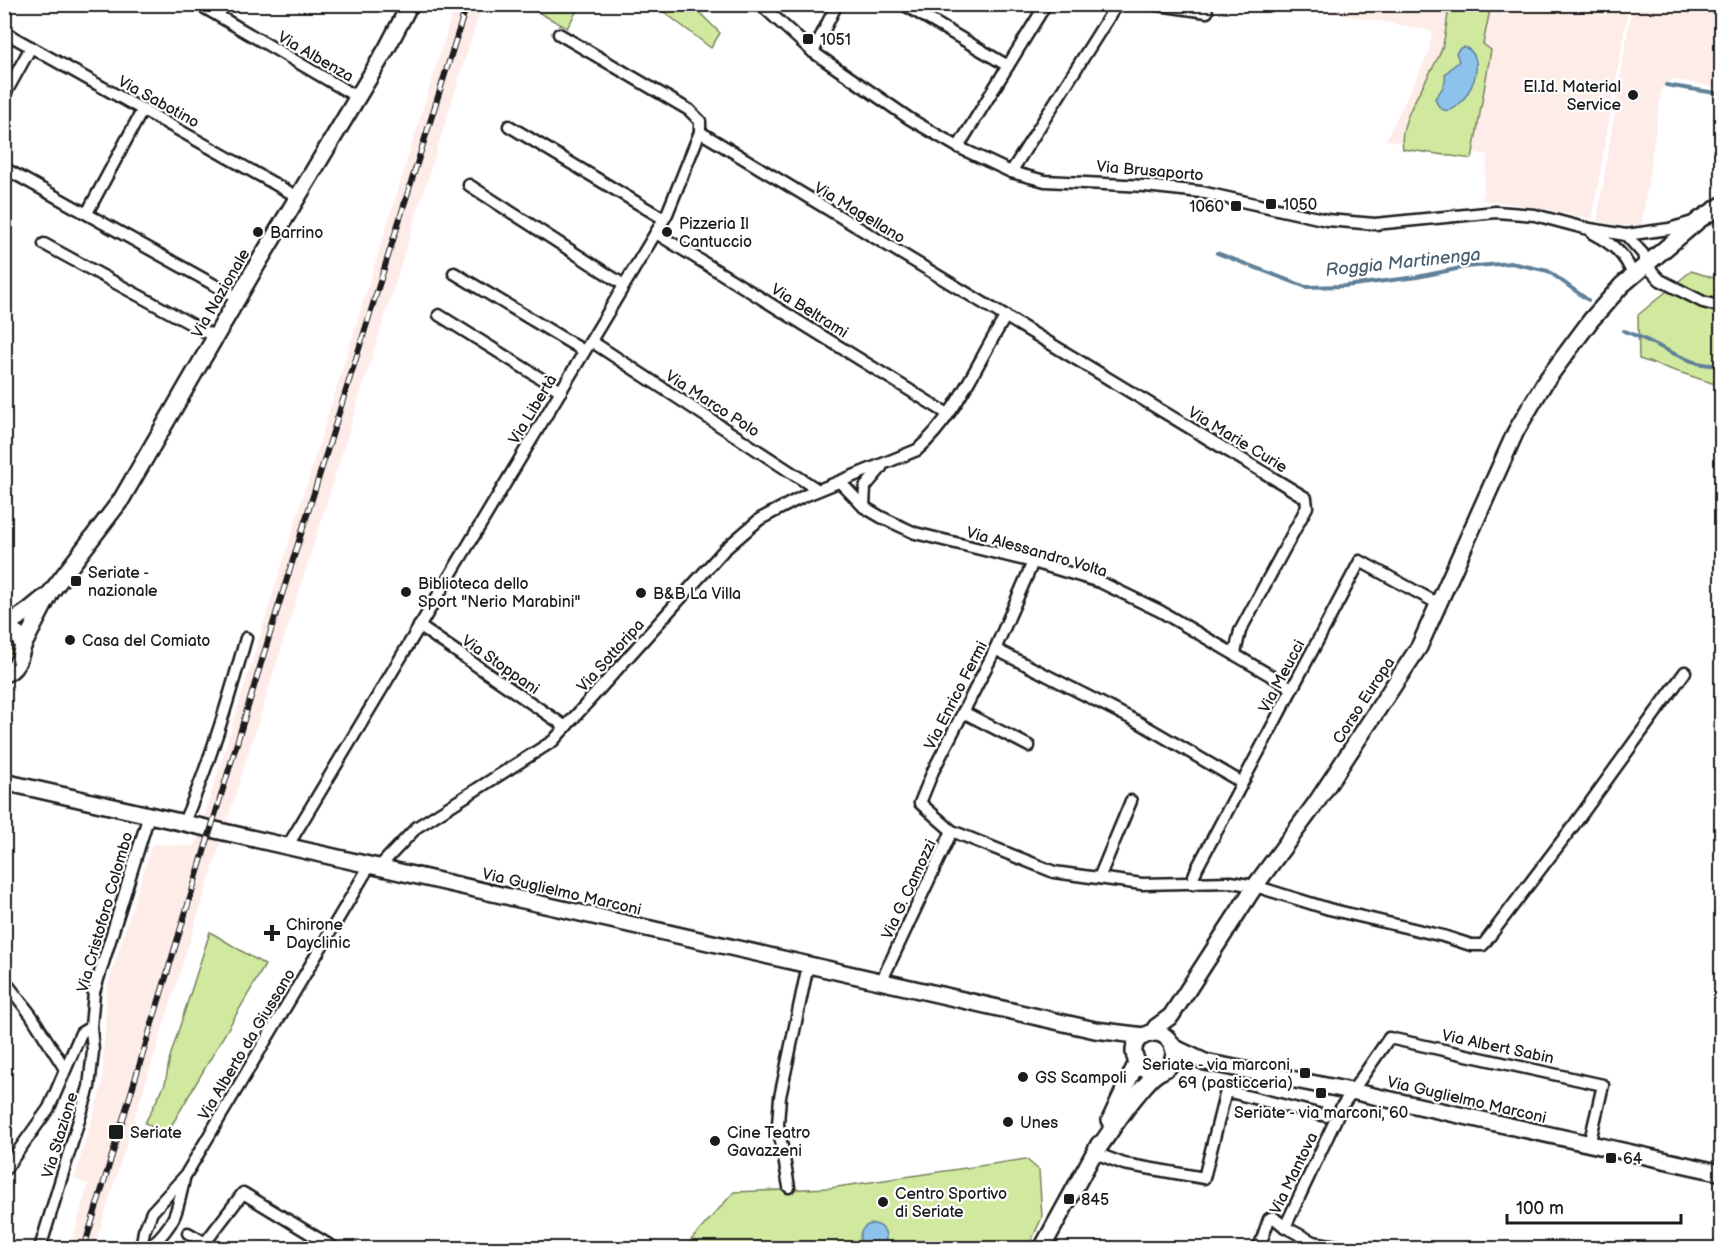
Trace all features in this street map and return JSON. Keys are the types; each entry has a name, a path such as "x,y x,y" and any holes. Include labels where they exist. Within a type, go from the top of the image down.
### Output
{"main road":[{"name":"Via Nazionale","path":"4,674 16,665 22,646 51,592 121,500 387,48 410,4"},
{"name":"Via Brusaporto","path":"1545,382 1622,285 1699,220 1722,205"},
{"name":"Corso Europa","path":"1042,1248 1095,1153 1136,1060 1136,1046 1171,1016 1255,886 1316,803 1419,647 1516,431 1545,382"},
{"name":"Via Nazionale","path":"4,624 12,622 51,592"},
{"path":"4,624 18,636 22,646"},
{"name":"Via Guglielmo Marconi","path":"4,782 881,982 1112,1033 1148,1035"},
{"path":"1112,1033 1145,1071 1164,1069 1173,1059 1171,1016"},
{"path":"1148,1035 1161,1034 1172,1044"},
{"name":"Via Guglielmo Marconi","path":"1172,1044 1205,1062 1351,1091 1722,1173"},
{"name":"Via Guglielmo Marconi","path":"1164,1069 1205,1062"},
{"name":"Corso Europa","path":"1095,1153 1136,1096 1164,1069"},
{"name":"Corso Europa","path":"1052,1248 1058,1238 1062,1211"}],"street":[{"name":"Via Albenza","path":"198,4 357,97"},
{"name":"Via Brusaporto","path":"760,4 813,52 910,119 958,147 1011,172 1045,181 1145,186 1201,192 1327,220 1375,224 1496,212 1535,215 1584,228 1626,235 1669,229 1699,220"},
{"path":"813,52 837,4"},
{"path":"903,4 1008,66"},
{"path":"958,147 1046,4"},
{"path":"1011,172 1117,4"},
{"path":"1150,4 1208,12"},
{"name":"Via Sabotino","path":"4,32 298,197"},
{"path":"559,34 689,110 700,122 700,132"},
{"path":"4,96 32,47"},
{"path":"87,213 143,109"},
{"path":"509,126 664,219"},
{"name":"Via Libertà","path":"287,847 656,233 700,132"},
{"name":"Via Magellano","path":"700,132 1006,316"},
{"path":"4,168 238,298"},
{"path":"469,185 624,285"},
{"name":"Via Brusaporto","path":"1584,228 1621,253 1630,266 1633,276"},
{"name":"Via Beltrami","path":"656,233 948,414"},
{"path":"1626,235 1643,254 1646,265 1660,280 1722,308"},
{"path":"44,244 215,337"},
{"path":"454,273 584,351"},
{"path":"439,315 561,391"},
{"name":"Via Sottoripa","path":"375,866 417,827 553,741 724,550 760,519 804,496 885,465 917,450 930,439 948,414 1006,316"},
{"name":"Via Marie Curie","path":"1006,316 1305,498 1307,507 1240,631 1235,653"},
{"name":"Via Marco Polo","path":"591,341 818,490"},
{"path":"864,507 865,487 885,465"},
{"name":"Via Alessandro Volta","path":"840,483 864,507 915,533 1033,562 1100,582 1160,611 1292,688"},
{"name":"Via Meucci","path":"1193,884 1192,878 1241,782 1360,561 1437,603"},
{"name":"Via Enrico Fermi","path":"952,831 920,803 995,649 1033,562"},
{"name":"Via Stoppani","path":"419,626 566,728"},
{"path":"183,824 222,723 246,638"},
{"path":"995,649 1140,723 1241,782"},
{"name":"Via G. Camozzi","path":"881,982 952,831 1054,872 1142,884 1231,882 1255,886 1329,909 1443,936 1471,945 1483,945 1685,672"},
{"path":"963,712 1029,746"},
{"path":"1099,878 1131,801"},
{"name":"Via Cristoforo Colombo","path":"91,1027 94,992 149,815"},
{"name":"Via Alberto da Giussano","path":"185,1176 375,866"},
{"path":"789,1187 778,1124 780,1097 808,965"},
{"path":"4,980 31,1015 65,1069"},
{"path":"4,1171 48,1108 81,1033 91,1027"},
{"name":"Via Stazione","path":"40,1248 89,1087 93,1051 91,1027"},
{"name":"Via Albert Sabin","path":"1351,1091 1389,1038 1603,1085 1589,1144"},
{"path":"1095,1153 1124,1164 1204,1178 1226,1091 1326,1116"},
{"name":"Via Mantova","path":"1258,1248 1269,1219 1273,1217 1286,1227 1351,1091"},
{"path":"141,1248 144,1231 152,1212 185,1176"},
{"path":"144,1231 153,1244 172,1224 185,1176"},
{"path":"202,1246 243,1193 334,1248"},
{"path":"167,1197 179,1203"},
{"path":"1286,1227 1312,1242 1348,1248 1374,1248"},
{"path":"188,1233 202,1246 215,1248"}],"shaded area":[{"path":"455,5 482,5 94,1248 70,1248 88,1184 74,1179 102,1085 107,988 152,844 195,846"},
{"path":"1290,5 1629,5 1592,219 1536,207 1482,200 1488,155 1386,140 1429,52 1432,31"},
{"path":"1632,5 1721,5 1721,89 1673,79 1662,87 1641,228 1597,221"}],"green space":[{"path":"525,5 580,5 567,28"},
{"path":"655,5 692,5 720,33 711,48"},
{"path":"1449,5 1491,5 1483,44 1491,50 1472,159 1403,149 1404,126 1409,113 1441,51"},
{"path":"1691,271 1721,280 1721,386 1639,359 1638,315"},
{"path":"5,637 11,643 13,656 5,664"},
{"path":"210,932 265,965 166,1135 145,1123 165,1084 170,1057"},
{"name":"Centro Sportivo di Seriate","path":"1026,1159 1039,1170 1042,1217 1028,1248 693,1248 691,1240 734,1192 830,1188"}],"water":[{"path":"1464,47 1474,55 1476,66 1474,80 1468,94 1459,104 1450,110 1441,109 1435,98 1444,84 1445,74 1459,61 1456,53"},
{"path":"873,1224 882,1228 886,1237 882,1246 873,1250 864,1246 860,1237 864,1228"}],"waterway":[{"path":"1666,85 1722,94"},
{"name":"Roggia Martinenga","path":"1217,253 1306,287 1345,286 1417,277 1466,267 1511,263 1548,271 1588,300"},
{"name":"Roggia Martinenga","path":"1624,331 1688,360 1722,366"}],"railway":[{"path":"84,1248 276,614 467,4"}],"place":[{"name":"1051","path":"808,39"},
{"name":"El.Id. Material Service","path":"1633,95"},
{"name":"1050","path":"1271,204"},
{"name":"1060","path":"1236,206"},
{"name":"Barrino","path":"258,232"},
{"name":"Pizzeria Il Cantuccio","path":"667,232"},
{"name":"Seriate - nazionale","path":"76,581"},
{"name":"Biblioteca dello Sport \"Nerio Marabini\"","path":"406,592"},
{"name":"B&B La Villa","path":"641,593"},
{"name":"Casa del Comiato","path":"70,640"},
{"name":"Chirone Dayclinic","path":"272,933"},
{"name":"Seriate - via marconi, 69 (pasticceria)","path":"1305,1073"},
{"name":"GS Scampoli","path":"1023,1077"},
{"name":"Seriate - via marconi, 60","path":"1321,1093"},
{"name":"Unes","path":"1008,1122"},
{"name":"Seriate","path":"116,1132"},
{"name":"Cine Teatro Gavazzeni","path":"715,1141"},
{"name":"64","path":"1611,1158"},
{"name":"845","path":"1069,1199"},
{"name":"Centro Sportivo di Seriate","path":"883,1202"}]}
